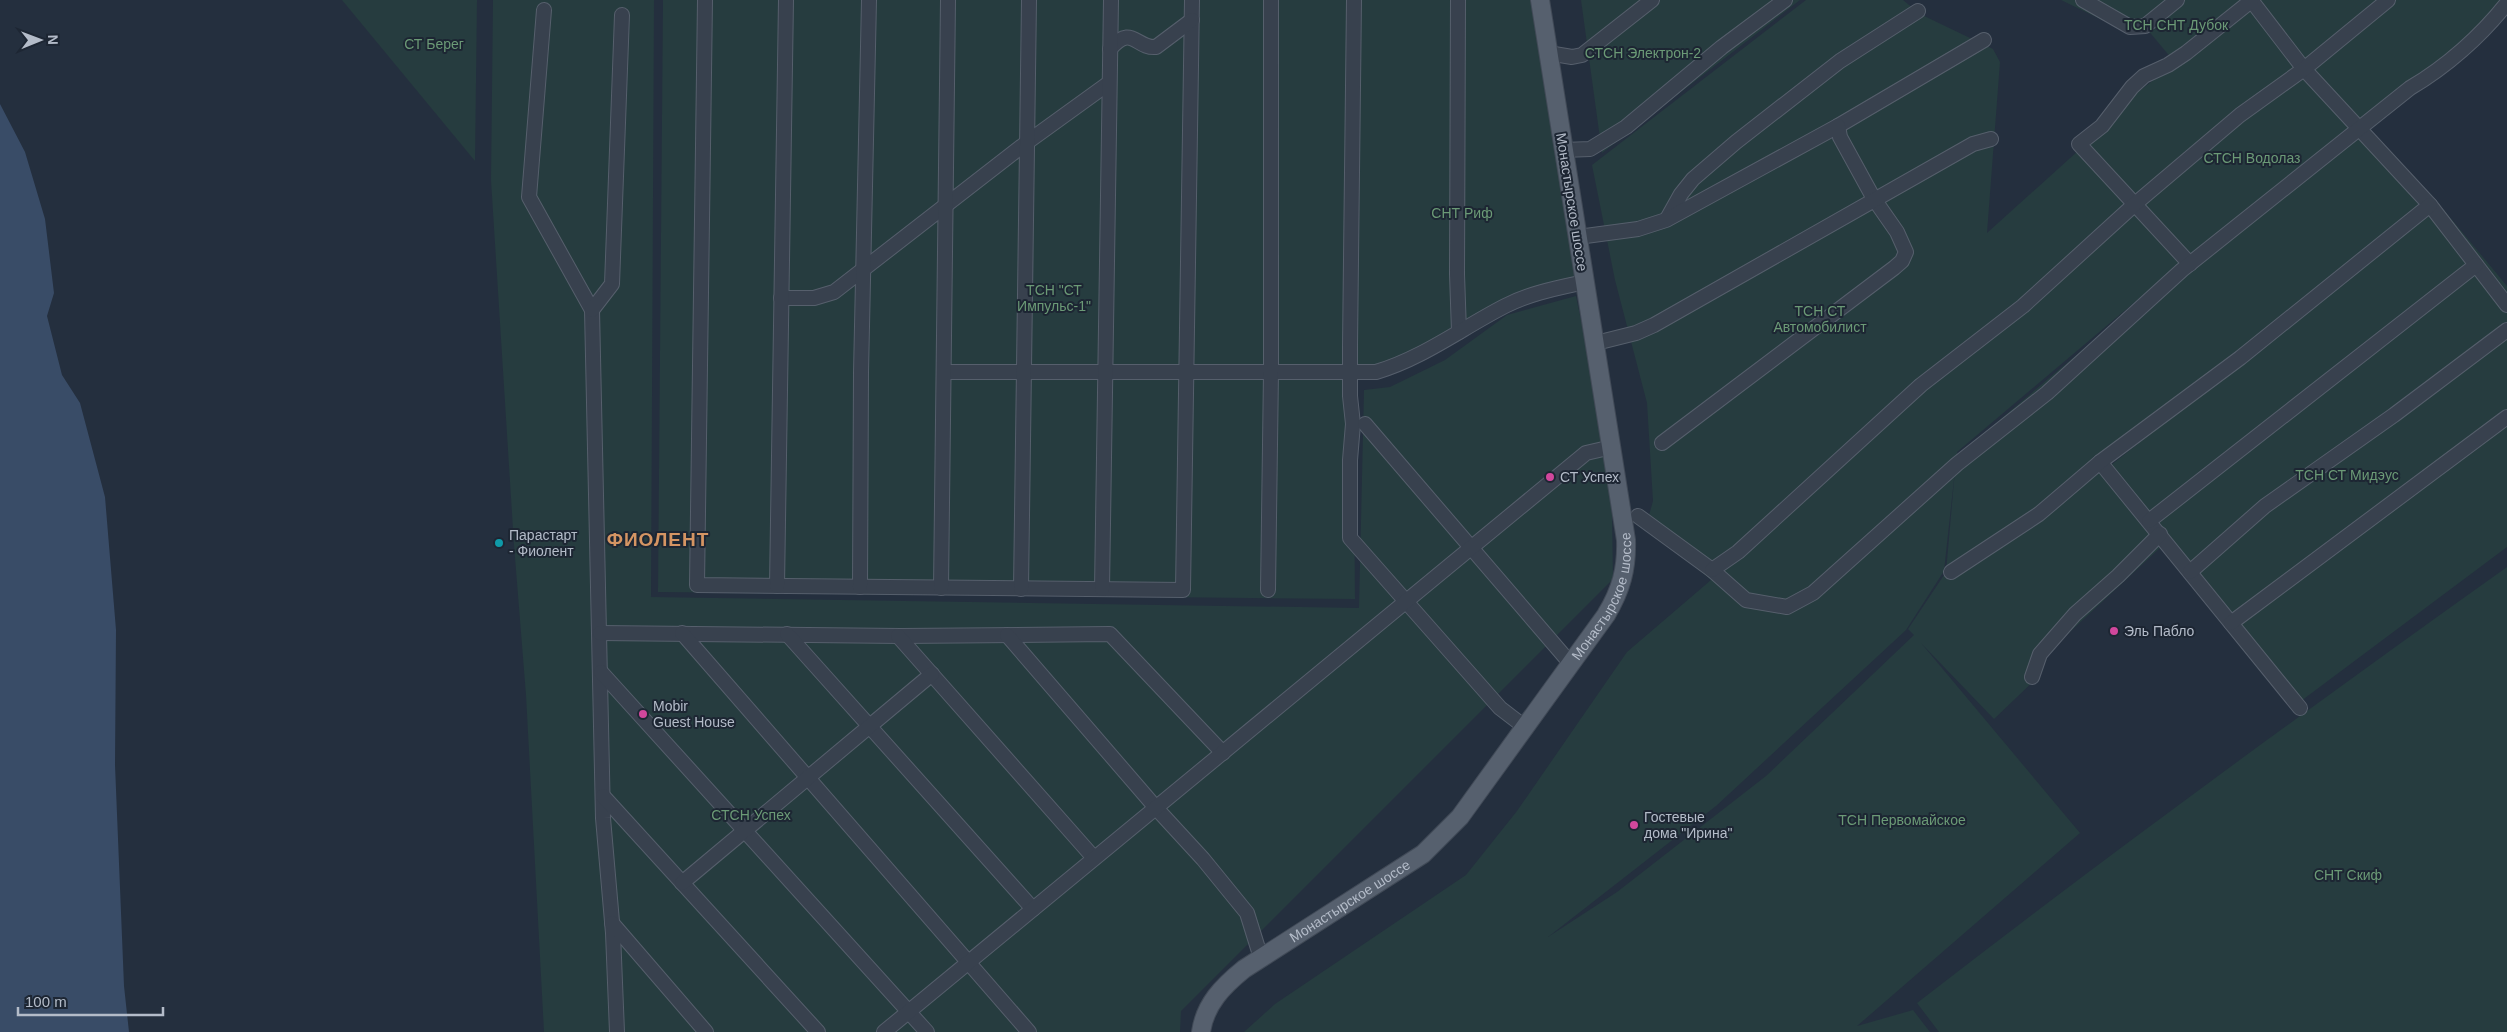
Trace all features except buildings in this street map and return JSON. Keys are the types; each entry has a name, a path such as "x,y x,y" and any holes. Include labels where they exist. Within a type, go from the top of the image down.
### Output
{"main road":[{"name":"Монастырское шоссе","path":"1200,1032 1210,1005 1223,985 1261,958 1423,854 1460,817 1526,728 1616,598 1626,566 1626,540 1540,0"}],"street":[{"path":"705,0 697,585 1183,590 1192,0"},
{"path":"777,586 786,0"},
{"path":"860,587 863,270 869,0"},
{"path":"941,588 948,0"},
{"path":"1021,589 1029,0"},
{"path":"1102,589 1111,0"},
{"path":"1268,590 1271,372 1272,0"},
{"path":"1354,0 1350,346 1353,424 1350,460 1350,538 1500,708 1526,728"},
{"path":"1350,346 1359,341 1363,0"},
{"path":"1458,0 1457,274 1459,332"},
{"path":"1548,53 1572,57 1582,55 1652,0"},
{"path":"1564,150 1590,149 1620,131 1722,47 1785,0"},
{"path":"2083,0 2130,27 2145,26 2177,0"},
{"path":"2190,264 2079,144 2102,126 2132,87 2144,76 2168,65 2186,53 2251,0 2304,69 2430,205 2507,305"},
{"path":"1712,570 1738,552 1921,385 2022,306 2135,204 2240,116 2304,69 2388,0"},
{"path":"1638,516 1712,570 1746,600 1787,607 1813,593 1957,464 2047,393 2190,264 2410,88 2432,75 2491,23 2507,3"},
{"path":"544,10 529,197 592,310 603,796 617,1032"},
{"path":"1666,220 1681,194 1693,179 1736,142 1840,61 1918,11"},
{"path":"592,310 612,284 622,14"},
{"path":"1110,49 1116,42 1124,38 1134,38 1150,48 1156,47 1192,20"},
{"path":"1578,237 1638,229 1666,220 1838,126 1984,40"},
{"path":"781,298 828,296 946,207 1026,143 1109,82"},
{"path":"1662,444 1696,420 1902,261 1906,252 1897,232 1874,199 1840,137 1838,126"},
{"path":"1596,343 1636,333 1660,322 1973,144 1991,139"},
{"path":"1951,572 2039,514 2100,462 2240,358 2430,205"},
{"path":"2149,521 2476,265"},
{"path":"944,372 1271,372 1350,374 1376,372 1394,367 1505,306 1532,294 1585,282"},
{"path":"2190,572 2265,506 2394,415 2507,330"},
{"path":"2231,623 2507,417"},
{"path":"1365,424 1571,664"},
{"path":"884,1032 1586,454 1612,447"},
{"path":"2100,462 2300,708"},
{"path":"2032,677 2040,654 2063,628 2160,534"},
{"path":"600,633 898,636 1110,634 1223,753"},
{"path":"682,633 1029,1032"},
{"path":"787,634 1032,909"},
{"path":"1007,635 1157,809 1203,859 1247,913 1261,958"},
{"path":"898,636 1094,858"},
{"path":"601,672 927,1032"},
{"path":"682,883 932,674"},
{"path":"603,796 818,1032"},
{"path":"612,923 706,1032"}],"green space":[{"name":"СТ Берег","path":"342,0 477,0 475,161"},
{"name":"СТСН Успех","path":"493,0 654,0 651,597 1359,608 1364,390 1390,387 1445,360 1507,315 1576,296 1601,417 1612,515 1613,579 1181,1011 1180,1032 544,1032 526,695 514,545 491,180"},
{"name":"ТСН \"СТ Импульс-1\"","path":"663,0 1350,0 1355,599 658,592"},
{"name":"СНТ Риф","path":"1359,0 1533,0 1580,277 1381,372 1354,372"},
{"name":"СТСН Электрон-2","path":"1581,0 1800,0 1602,153"},
{"path":"1806,0 1903,0 1920,14 1993,49 2000,62 1987,233 2079,150 2180,264 1957,452 1957,456 2183,265 2076,139 2259,0 2507,0 2504,12 2370,130 2438,203 2507,286 2507,547 2301,701 2110,466 2372,257 2100,470 2161,547 2043,657 2037,678 1994,719 1921,643 2080,833 1857,1026 1913,1010 1930,1032 1244,1032 1275,1004 1466,875 1517,811 1627,652 1711,580 1646,526 1653,501 1647,403 1615,280 1592,165","holes":["1955,470 1946,572 1908,629 1914,635 1766,776 1617,892 1548,937 1716,806 1906,630 1944,571"]},
{"name":"ТСН СНТ Дубок","path":"2061,0 2247,0 2172,59 2147,29 2127,32"},
{"name":"СНТ Скиф","path":"2507,567 2507,1032 1939,1032 1917,1003 2210,782"}],"water":[{"path":"0,104 25,152 45,219 54,293 47,316 62,375 80,403 105,497 116,630 115,765 124,986 129,1032 0,1032"}],"place":[{"name":"СТ Успех","path":"1550,477"},
{"name":"Парастарт - Фиолент","path":"499,543"},
{"name":"Эль Пабло","path":"2114,631"},
{"name":"Mobir Guest House","path":"643,714"},
{"name":"Гостевые дома \"Ирина\"","path":"1634,825"}],"district":[{"name":"ФИОЛЕНТ","path":"658,539"}],"park label":[{"name":"СТСН Водолаз","path":"2252,158"},
{"name":"ТСН СТ Автомобилист","path":"1820,320"},
{"name":"ТСН СТ Мидэус","path":"2347,475"},
{"name":"ТСН Первомайское","path":"1902,820"}]}
